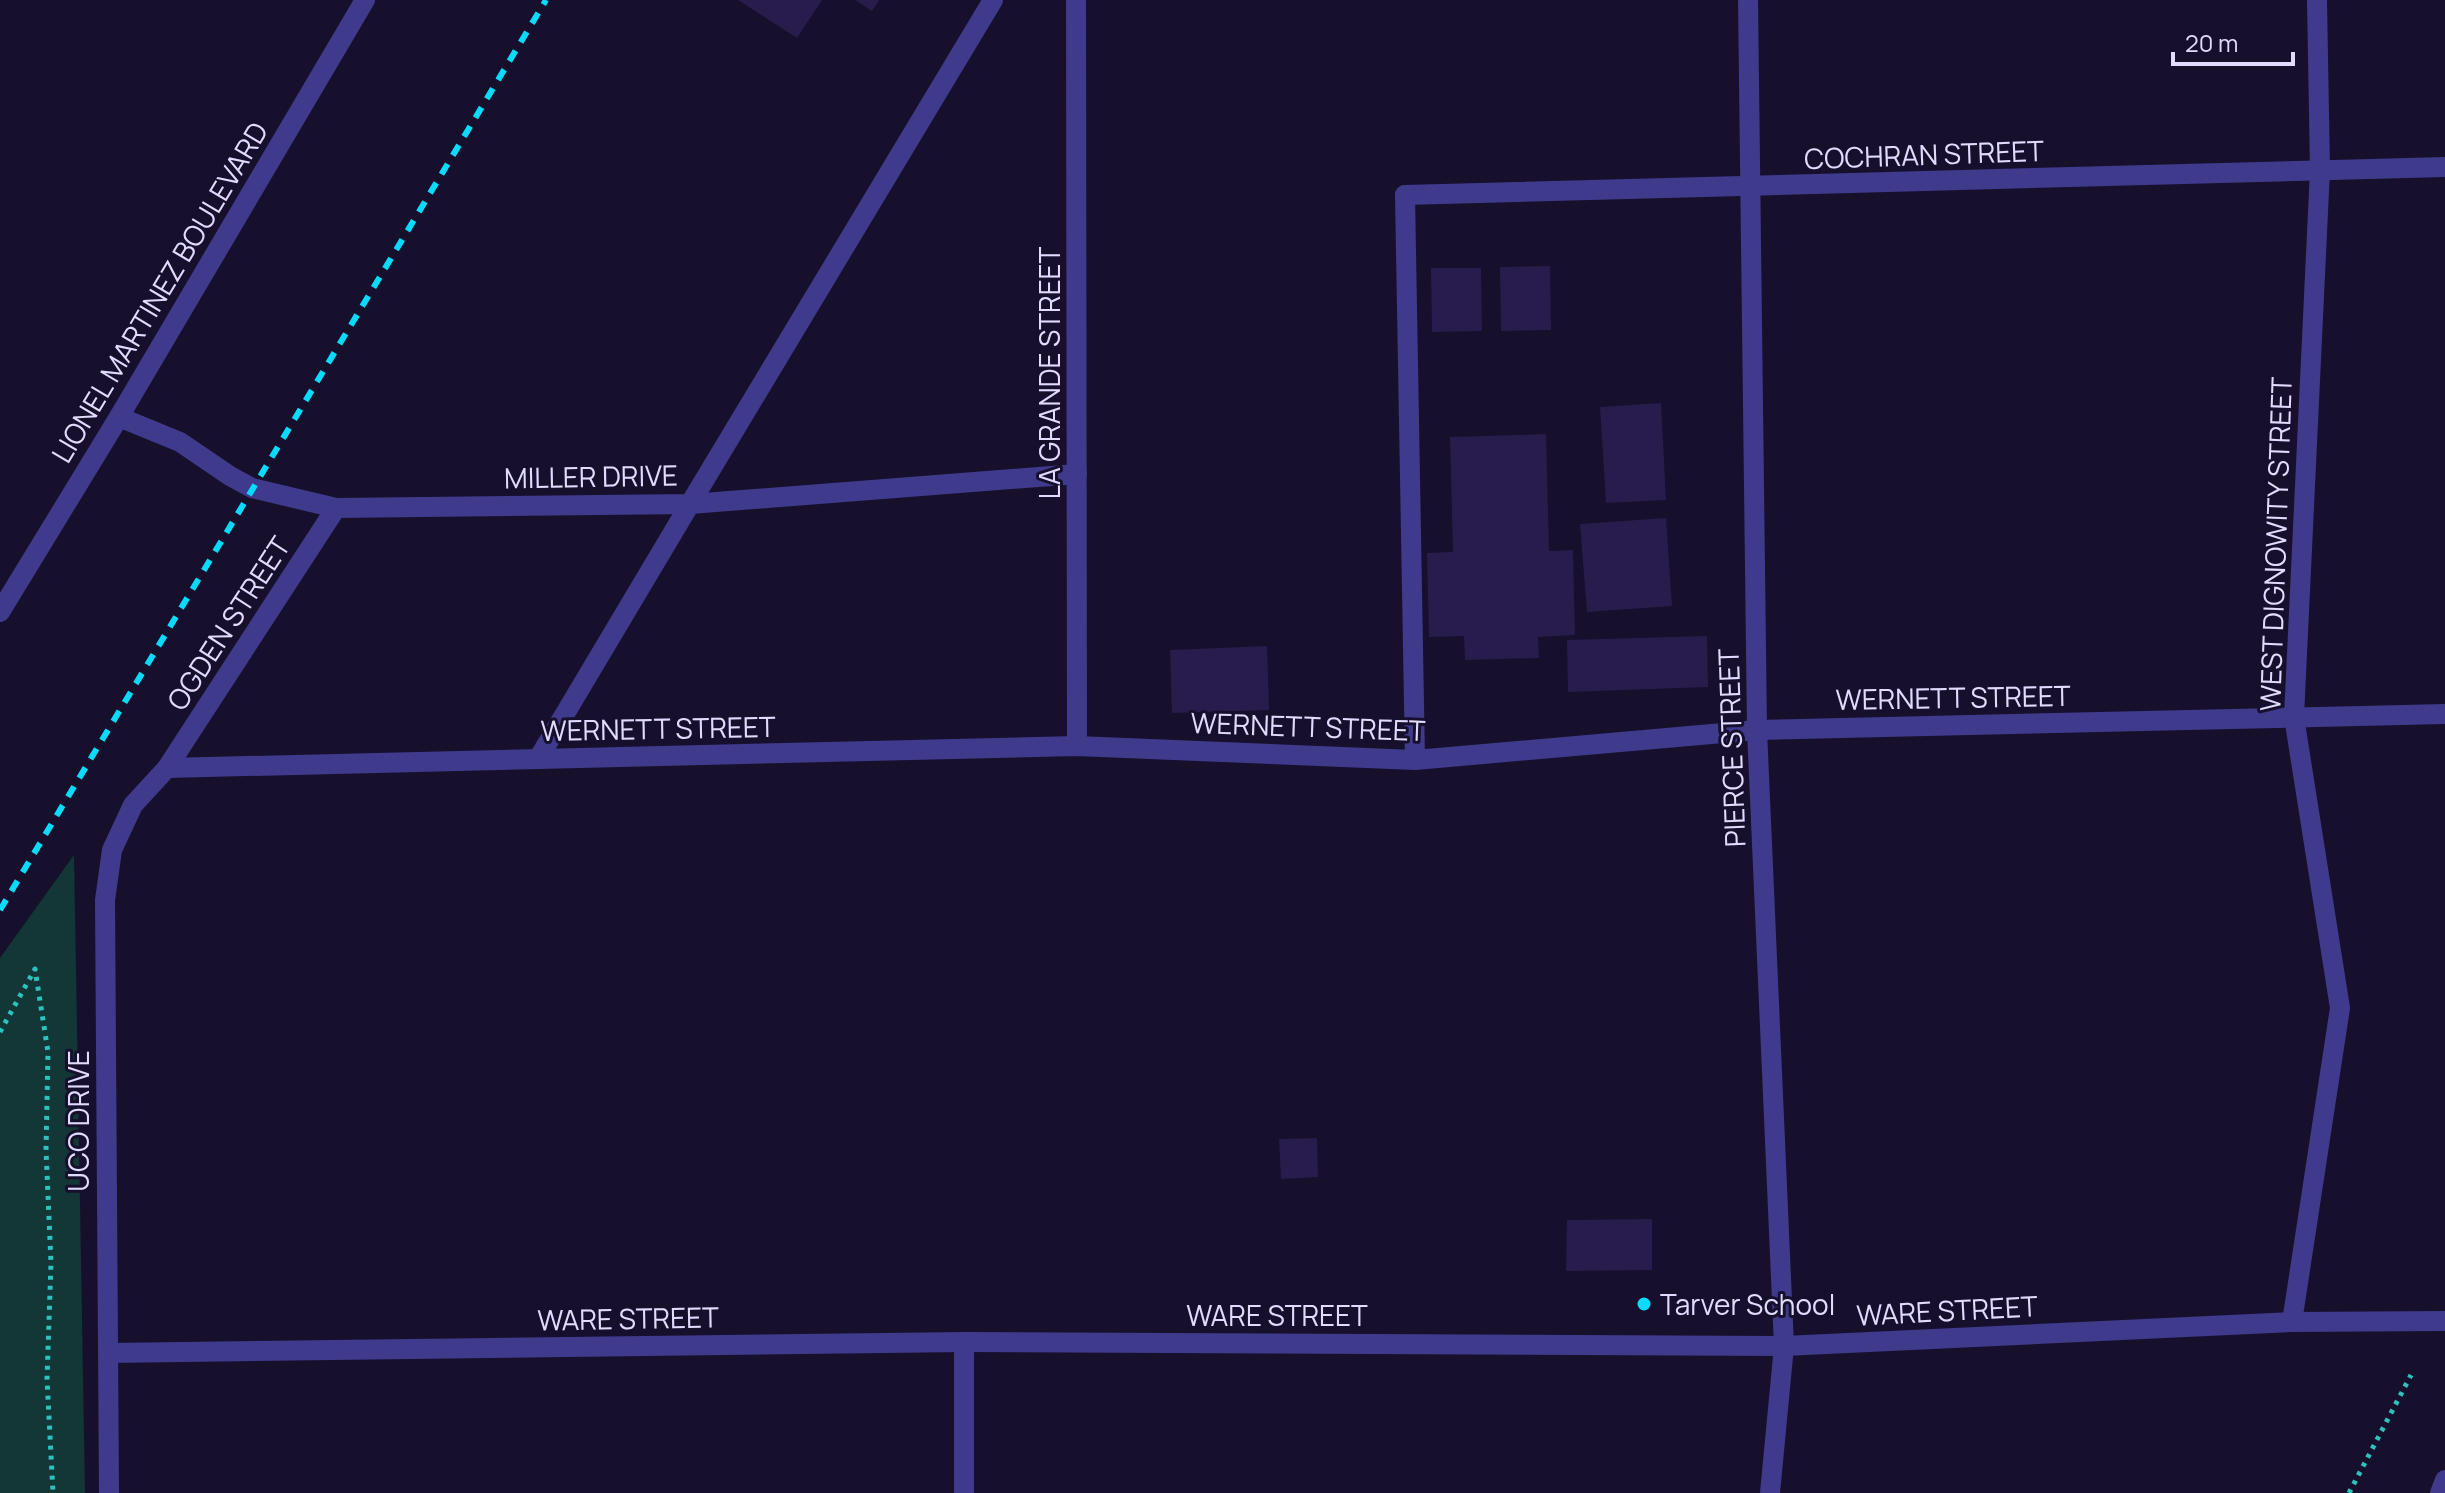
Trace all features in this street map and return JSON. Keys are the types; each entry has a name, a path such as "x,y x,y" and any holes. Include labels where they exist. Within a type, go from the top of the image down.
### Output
{"street":[{"name":"LIONEL MARTINEZ BOULEVARD","path":"0,612 365,0"},
{"name":"MILLER DRIVE","path":"119,417 180,442 252,488 336,508 690,504 993,0"},
{"name":"LA GRANDE STREET","path":"1076,0 1077,746"},
{"name":"PIERCE STREET","path":"1748,0 1757,730 1784,1346 1770,1493"},
{"name":"WEST DIGNOWITY STREET","path":"2292,1322 2340,1008 2294,717 2320,170 2317,0"},
{"name":"COCHRAN STREET","path":"1415,760 1405,195 2445,167"},
{"path":"538,759 690,504 1077,474"},
{"name":"OGDEN STREET","path":"167,768 336,508"},
{"name":"WERNETT STREET","path":"167,768 1077,746 1415,760 1757,730 2445,714"},
{"name":"UCO DRIVE","path":"109,1493 105,900 112,850 133,805 167,768"},
{"name":"WARE STREET","path":"108,1353 964,1342 1784,1346 2292,1322 2445,1321"},
{"path":"964,1342 964,1493"},
{"path":"2440,1493 2445,1480"}],"path":[{"path":"0,1032 35,969 48,1052 46,1150 51,1263 47,1379 53,1493"},
{"path":"2349,1493 2411,1375"}],"green space":[{"path":"74,855 85,1493 0,1493 0,958"}],"building":[{"path":"738,0 822,0 797,38"},
{"path":"855,0 879,0 872,11"},
{"path":"1550,266 1551,330 1501,331 1500,267"},
{"path":"1431,268 1481,268 1482,331 1432,332"},
{"path":"1661,403 1666,500 1606,503 1600,407"},
{"path":"1546,434 1549,551 1573,550 1575,635 1538,637 1539,658 1465,660 1464,636 1429,637 1427,553 1453,552 1450,437"},
{"path":"1666,518 1672,606 1587,612 1580,524"},
{"path":"1707,636 1708,687 1568,692 1567,640"},
{"path":"1267,646 1269,710 1172,713 1170,650"},
{"path":"1317,1138 1318,1177 1281,1179 1279,1139"},
{"path":"1652,1219 1652,1270 1566,1271 1567,1220"}],"railway":[{"path":"0,910 546,0"}],"place":[{"name":"Tarver School","path":"1644,1304"}]}
